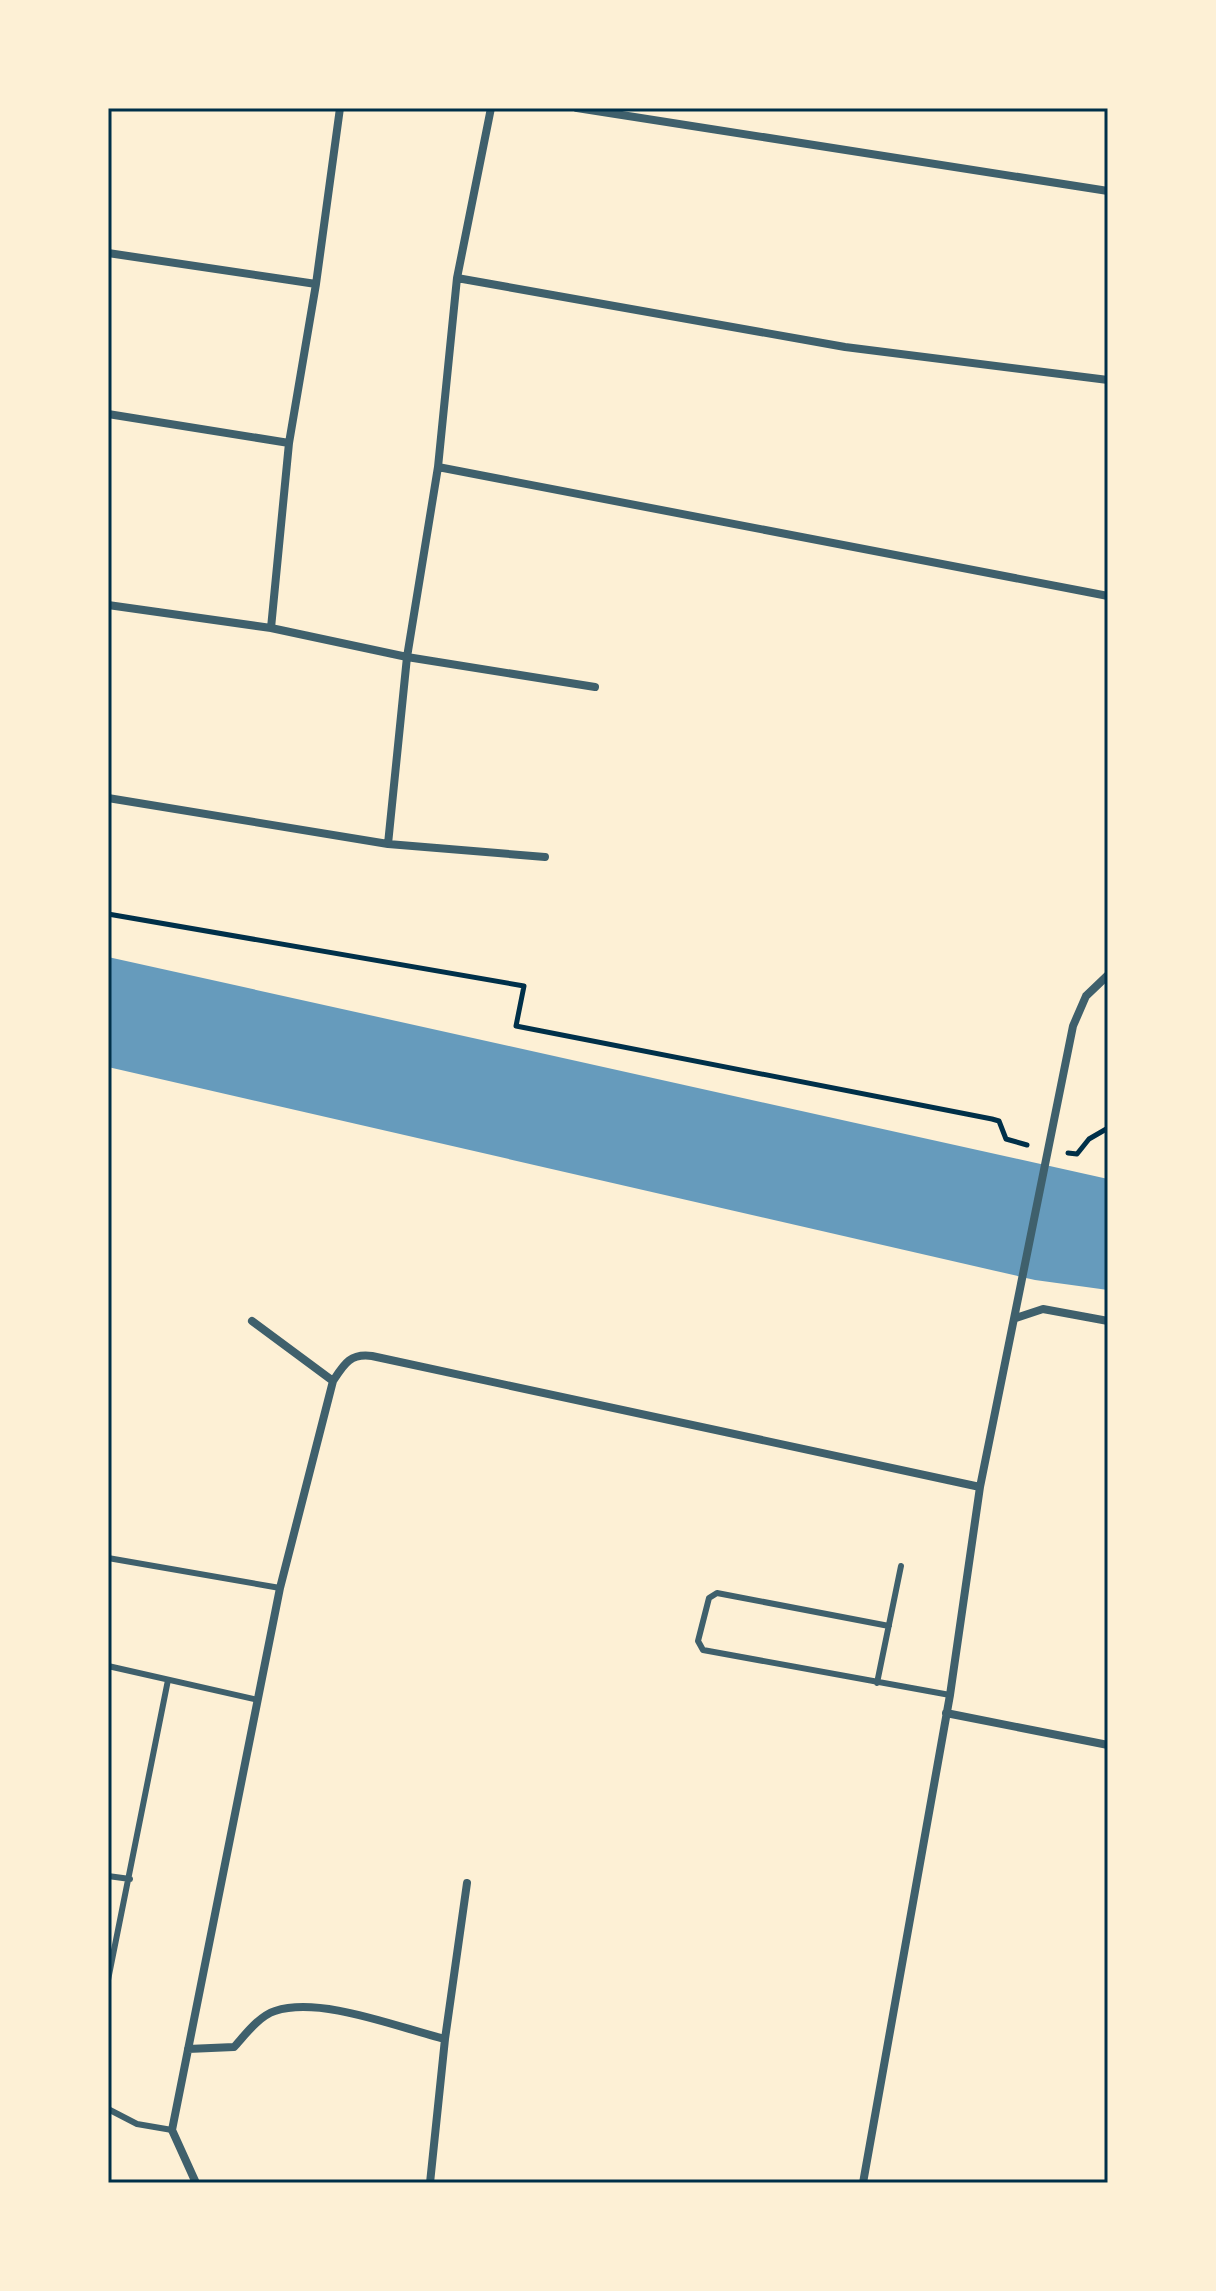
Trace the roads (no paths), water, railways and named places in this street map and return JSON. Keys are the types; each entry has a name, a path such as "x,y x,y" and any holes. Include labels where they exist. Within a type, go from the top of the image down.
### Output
{"street":[{"path":"271,628 289,443 316,284 340,108"},
{"path":"388,844 407,657 438,467 457,278 491,108"},
{"path":"577,108 1108,191"},
{"path":"108,253 316,284"},
{"path":"457,278 845,347 1108,380"},
{"path":"108,414 289,443"},
{"path":"438,467 1108,596"},
{"path":"108,605 271,628 407,657 595,687"},
{"path":"108,798 388,844 545,857"},
{"path":"863,2183 950,1695 980,1487 1056,1123 1073,1026 1086,996 1108,975"},
{"path":"1016,1318 1043,1309 1108,1321"},
{"path":"252,1321 333,1381"},
{"path":"196,2183 172,2130 280,1588 333,1381 352,1356 372,1356 980,1487"},
{"path":"946,1713 1108,1745"},
{"path":"430,2183 445,2039 467,1883"},
{"path":"188,2049 234,2047 272,2011 294,2007 323,2008 445,2039"}],"lane":[{"path":"108,1558 280,1588"},
{"path":"877,1683 901,1566"},
{"path":"889,1626 717,1593 709,1598 698,1641 703,1650 950,1695"},
{"path":"108,1666 258,1700"},
{"path":"108,1980 168,1680"},
{"path":"108,1876 130,1879"},
{"path":"108,2109 137,2124 172,2130"}],"water":[{"path":"108,957 1108,1179 1108,1290 1035,1280 108,1067"}]}
